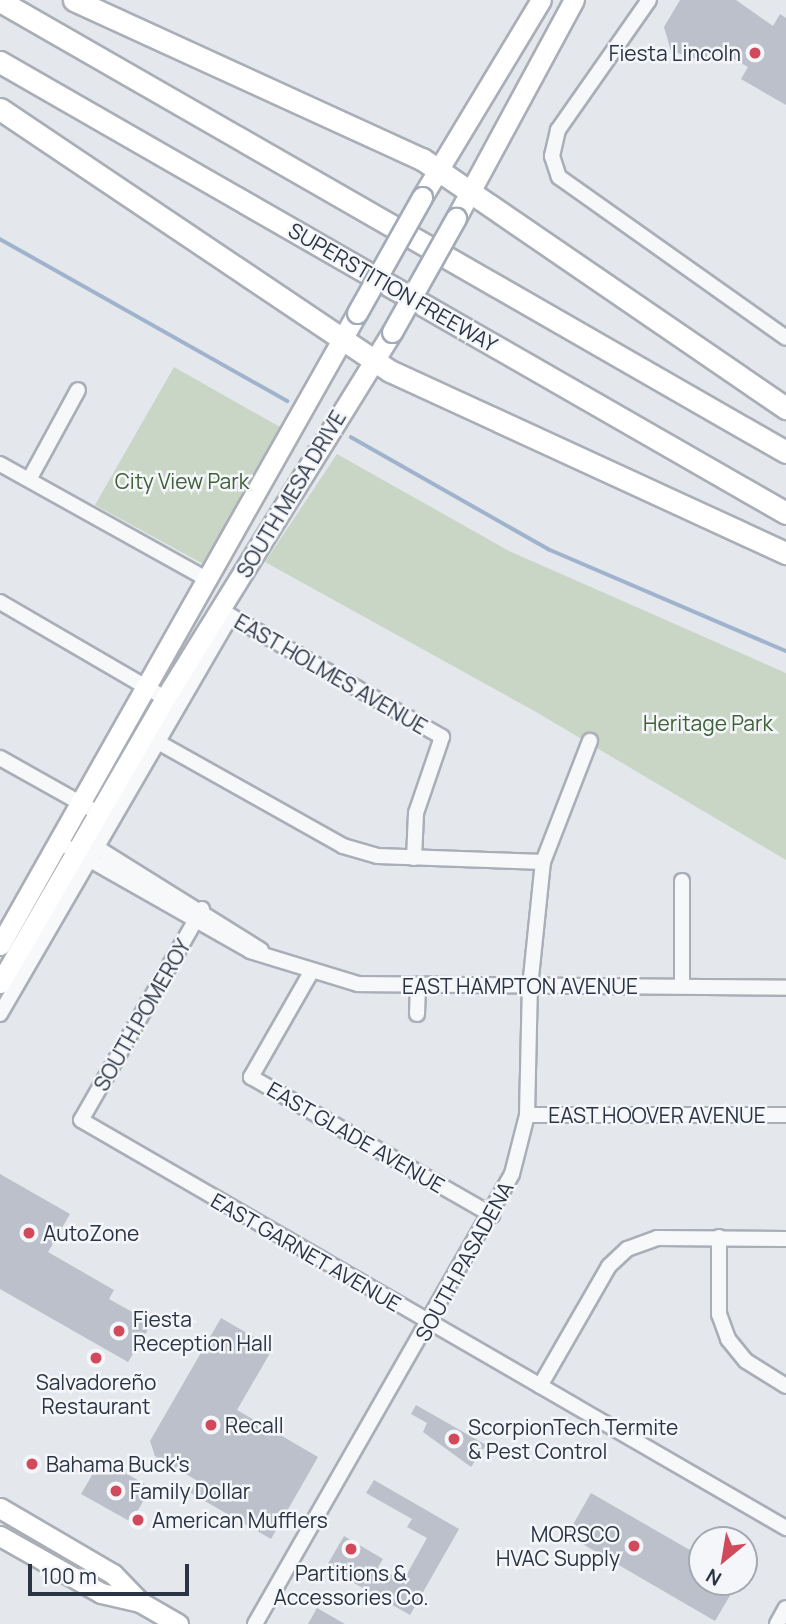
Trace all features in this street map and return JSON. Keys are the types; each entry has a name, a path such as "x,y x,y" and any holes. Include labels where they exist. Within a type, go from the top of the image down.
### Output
{"highway":[{"path":"74,0 437,169 786,408"},
{"path":"0,1 786,452"},
{"name":"SUPERSTITION FREEWAY","path":"0,62 786,513"},
{"path":"0,109 339,341 375,362 786,553"}],"main road":[{"name":"SOUTH MESA DRIVE","path":"0,945 14,923 78,845 90,808 148,687 437,169 541,0"},
{"name":"SOUTH MESA DRIVE","path":"90,808 226,613 375,362 574,0"},
{"name":"SOUTH MESA DRIVE","path":"0,983 14,923"},
{"path":"0,1508 113,1574 140,1602 178,1624"},
{"path":"0,1521 48,1545 64,1545"},
{"path":"0,1536 101,1593 140,1602"}],"street":[{"path":"649,0 558,130 552,156 559,177 786,338"},
{"path":"30,478 78,390"},
{"path":"0,464 30,478 208,580"},
{"path":"0,602 165,698"},
{"name":"SOUTH MESA DRIVE","path":"0,1014 78,845 156,741 226,613"},
{"name":"EAST HOLMES AVENUE","path":"226,613 442,737 416,813 414,859"},
{"path":"156,741 322,838 378,856 543,862"},
{"name":"SOUTH PASADENA","path":"255,1624 492,1215 512,1174 527,1115 530,987 543,862 590,741"},
{"path":"0,758 90,808"},
{"name":"EAST HAMPTON AVENUE","path":"78,845 199,914 250,951 261,950 310,974 418,987 786,988"},
{"path":"682,881 682,986"},
{"name":"SOUTH POMEROY","path":"81,1120 199,914"},
{"name":"EAST GLADE AVENUE","path":"310,974 251,1077 492,1215"},
{"path":"417,1013 418,987"},
{"name":"EAST HOOVER AVENUE","path":"527,1115 786,1115"},
{"name":"EAST GARNET AVENUE","path":"81,1120 786,1528"},
{"path":"719,1237 719,1314 728,1339 746,1361 786,1386"},
{"path":"540,1386 619,1255 657,1238 786,1239"},
{"path":"777,1624 786,1608"}],"green space":[{"name":"City View Park","path":"174,367 280,427 205,565 95,505"},
{"name":"Heritage Park","path":"337,454 509,551 786,673 786,860 536,712 265,562"}],"building":[{"name":"Fiesta Lincoln","path":"680,0 736,0 773,26 780,14 786,18 786,105 741,79 748,67 714,48 706,62 671,51 664,27"},
{"path":"0,1174 70,1214 48,1252 114,1290 109,1299 152,1323 128,1362 0,1289"},
{"name":"Recall","path":"221,1318 273,1348 237,1410 318,1457 271,1539 189,1492 196,1480 155,1456 150,1441"},
{"name":"ScorpionTech Termite & Pest Control","path":"416,1405 486,1445 471,1467 423,1432 427,1423 411,1414"},
{"name":"Family Dollar","path":"109,1463 151,1488 131,1522 81,1494 98,1465"},
{"name":"Partitions & Accessories Co.","path":"374,1480 459,1529 410,1615 326,1567 344,1536 383,1559 378,1567 403,1581 427,1538 407,1527 412,1519 366,1493"},
{"name":"MORSCO HVAC Supply","path":"591,1493 688,1549 688,1596 730,1596 715,1621 567,1535"},
{"path":"317,1608 345,1624 308,1624"}],"waterway":[{"path":"0,239 288,401"},
{"path":"351,437 548,549 786,651"}],"place":[{"name":"Fiesta Lincoln","path":"755,53"},
{"name":"AutoZone","path":"29,1233"},
{"name":"Fiesta Reception Hall","path":"119,1331"},
{"name":"Salvadoreño Restaurant","path":"96,1358"},
{"name":"Recall","path":"211,1425"},
{"name":"ScorpionTech Termite & Pest Control","path":"454,1439"},
{"name":"Bahama Buck's","path":"32,1464"},
{"name":"Family Dollar","path":"116,1491"},
{"name":"American Mufflers","path":"138,1520"},
{"name":"MORSCO HVAC Supply","path":"634,1546"},
{"name":"Partitions & Accessories Co.","path":"351,1549"}]}
